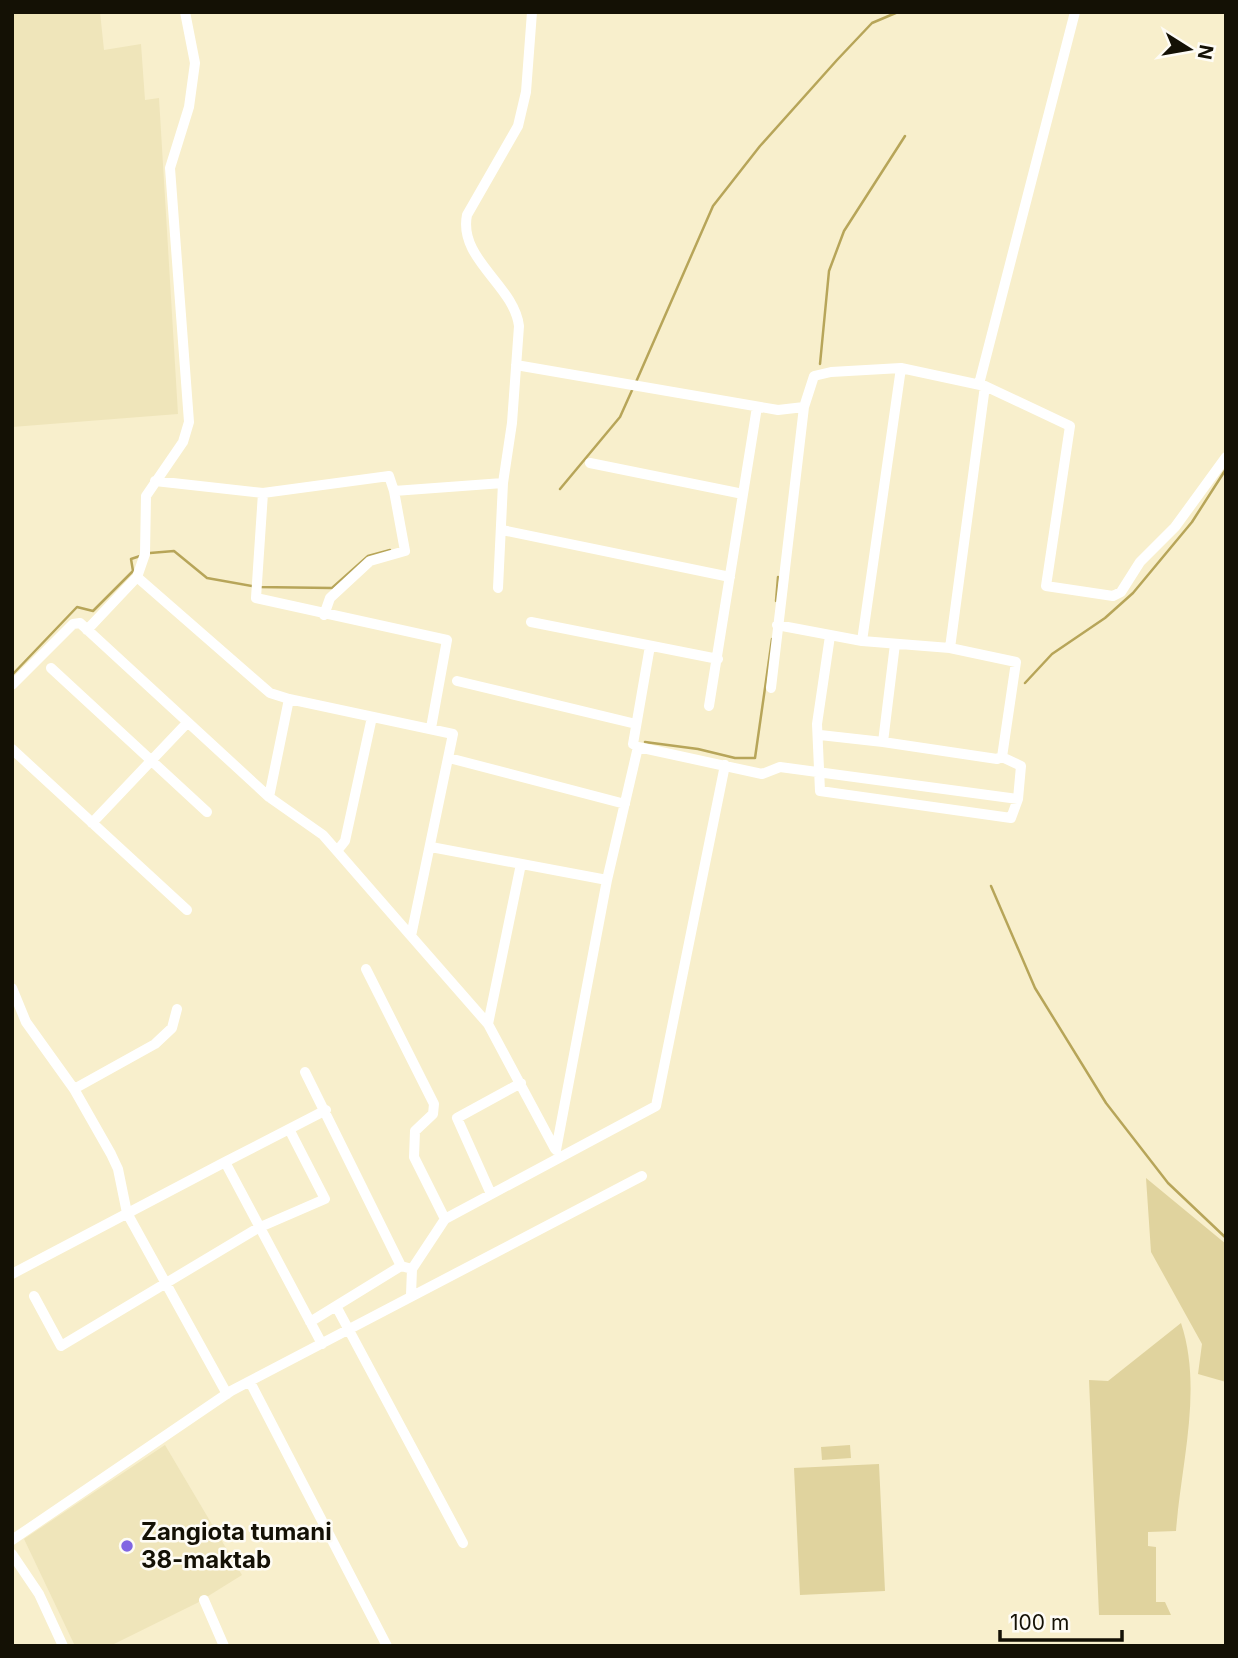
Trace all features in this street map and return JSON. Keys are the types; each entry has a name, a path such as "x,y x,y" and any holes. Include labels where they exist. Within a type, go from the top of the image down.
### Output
{"street":[{"path":"87,630 137,577 145,554 146,496 183,442 189,422 170,168 189,107 195,63 185,12"},
{"path":"498,588 503,483 512,424 519,326 515,310 479,261 464,230 467,215 518,125 526,92 532,12"},
{"path":"950,648 982,385 1075,12"},
{"path":"516,365 757,407 778,410 804,407"},
{"path":"862,641 901,368"},
{"path":"771,688 804,407 814,376 831,372 901,368 982,385 1070,426 1046,586 1113,596 1121,592 1140,562 1175,527 1226,457"},
{"path":"709,706 757,407"},
{"path":"590,463 743,494"},
{"path":"155,481 264,493 389,476 405,551 370,561 330,598 324,615"},
{"path":"394,491 503,483"},
{"path":"264,493 256,598 447,640 431,728"},
{"path":"502,530 730,577"},
{"path":"137,577 270,693 453,734 411,936"},
{"path":"531,622 718,659"},
{"path":"12,685 73,624 80,623 269,797 323,835 488,1024 559,1160"},
{"path":"777,625 862,641 950,648 1016,662 1002,757"},
{"path":"820,735 997,759 1002,757 1021,766 1014,817 1009,819 819,790 820,735 817,724 830,636"},
{"path":"883,742 895,644"},
{"path":"650,646 633,744 638,747 762,774 780,767 1018,799"},
{"path":"51,668 208,812"},
{"path":"457,681 636,724"},
{"path":"269,797 289,699"},
{"path":"337,852 345,841 372,717"},
{"path":"92,823 187,723"},
{"path":"555,1149 607,880 638,747"},
{"path":"12,749 187,910"},
{"path":"449,758 625,804"},
{"path":"411,1295 412,1269 445,1219 651,1110 658,1101 725,765"},
{"path":"431,847 607,880"},
{"path":"488,1024 522,864"},
{"path":"366,969 433,1104 433,1114 415,1132 414,1157 445,1219"},
{"path":"12,988 26,1022 74,1089 118,1169 127,1213 227,1394"},
{"path":"74,1089 155,1044 172,1028 177,1009"},
{"path":"305,1072 401,1266"},
{"path":"491,1194 457,1118 521,1083"},
{"path":"12,1274 326,1110"},
{"path":"34,1296 61,1346 165,1281 258,1228 325,1199 289,1129"},
{"path":"225,1162 322,1345"},
{"path":"12,1540 227,1394 411,1295 642,1177"},
{"path":"310,1322 401,1266 412,1269"},
{"path":"337,1306 463,1543"},
{"path":"250,1382 387,1646"},
{"path":"12,1554 23,1568 63,1646"},
{"path":"12,1574 23,1568"},
{"path":"204,1600 224,1646"}],"shaded area":[{"path":"12,12 100,12 104,50 141,44 145,100 159,98 178,414 12,427"},
{"path":"1146,1178 1226,1244 1226,1382 1198,1374 1202,1344 1151,1252"},
{"path":"1181,1323 1187,1348 1190,1400 1176,1531 1148,1532 1148,1546 1156,1547 1156,1602 1165,1602 1171,1615 1099,1615 1089,1380 1108,1381"},
{"name":"Zangiota tumani 38-maktab","path":"165,1445 242,1575 197,1603 110,1646 75,1646 24,1539"},
{"path":"850,1445 851,1458 822,1460 821,1447"},
{"path":"879,1464 885,1591 800,1595 794,1468"}],"waterway":[{"path":"636,382 713,206 760,146 872,23 898,12"},
{"path":"820,364 829,271 844,231 905,136"},
{"path":"560,489 620,417 633,388"},
{"path":"1025,683 1052,654 1105,618 1133,593 1192,522 1226,469"},
{"path":"150,553 174,551 207,578 257,587 332,588 368,556 390,550"},
{"path":"12,675 77,607 93,611 133,571 131,559 140,556"},
{"path":"776,601 778,577"},
{"path":"645,742 698,749 735,758 755,758 772,639"},
{"path":"991,886 1035,988 1106,1103 1168,1183 1226,1238"}],"place":[{"name":"Zangiota tumani 38-maktab","path":"127,1546"}]}
